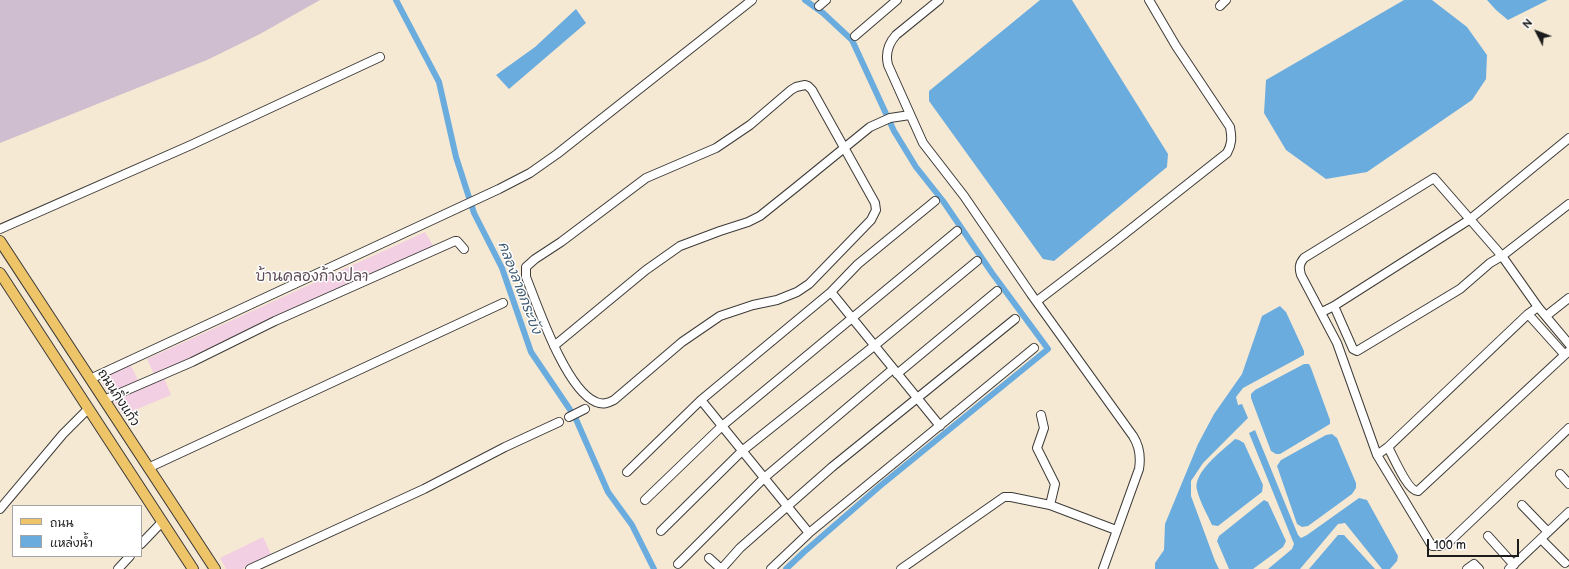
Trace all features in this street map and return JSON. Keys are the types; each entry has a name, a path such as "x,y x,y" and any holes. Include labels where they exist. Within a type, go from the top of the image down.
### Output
{"main road":[{"name":"ถนนกิ่งแก้ว","path":"0,241 215,569"},
{"path":"0,273 193,569"}],"street":[{"path":"819,6 826,0"},
{"path":"855,36 897,0"},
{"path":"939,0 896,34 890,42 887,50 888,65 910,115 923,143 964,196 1137,444 1140,460 1139,469 1103,569"},
{"path":"1037,301 1221,158 1227,153 1231,146 1232,137 1230,128 1176,46 1149,0"},
{"path":"90,379 486,195 530,173 557,154 751,1"},
{"path":"0,229 184,148 380,57"},
{"path":"801,86 808,86 812,90 844,148 875,203 876,210 871,220 809,284 797,292 777,300 754,305 720,316 682,342 614,400 607,404 596,402 584,394 560,360 526,277 526,267 646,178 716,148 750,124 792,90 801,86"},
{"path":"554,346 646,270 680,246 720,230 748,222 760,216 865,130 880,121 910,115"},
{"path":"1322,312 1334,306 1470,220 1569,138"},
{"path":"1569,344 1538,307 1502,256 1434,178 1311,254 1301,262 1300,270 1337,343 1377,455 1429,543 1436,547 1448,543 1569,428"},
{"path":"626,472 700,400 831,292 858,264 935,201"},
{"path":"1334,306 1353,349 1357,350 1460,289 1490,263 1502,256 1569,204"},
{"path":"645,500 722,426 957,231"},
{"path":"104,400 192,362 275,321 455,241 464,249"},
{"path":"661,531 742,451 874,346 977,261"},
{"path":"678,564 764,478 997,291"},
{"path":"831,292 940,426"},
{"path":"1546,316 1569,298"},
{"path":"148,468 503,303"},
{"path":"1377,455 1388,447 1528,314 1538,307"},
{"path":"1388,447 1412,490 1418,492 1566,353 1528,314"},
{"path":"709,558 723,568 740,548 832,466 1015,319"},
{"path":"771,569 809,532 1034,348"},
{"path":"700,400 809,532"},
{"path":"0,509 63,434 88,409"},
{"path":"569,416 585,409"},
{"path":"1042,415 1044,428 1038,448 1055,484 1050,506"},
{"path":"250,569 424,489 505,447 559,422"},
{"path":"1560,474 1569,484"},
{"path":"901,569 1004,497 1011,497 1050,506 1116,530"},
{"path":"1522,506 1548,532"},
{"path":"1488,536 1512,567 1569,512"},
{"path":"142,543 162,522"},
{"path":"1541,539 1565,563"},
{"path":"118,569 129,557"},
{"path":"1467,569 1474,564 1480,569"}],"shaded area":[{"path":"0,0 320,0 260,34 207,60 0,143"},
{"path":"425,232 435,249 154,374 147,359"},
{"path":"130,364 139,382 162,373 171,395 123,415 99,378"},
{"path":"263,537 271,554 242,569 226,569 220,558"}],"water":[{"path":"1040,0 1072,0 1168,154 1167,167 1054,261 1043,259 929,101 929,91"},
{"path":"1404,0 1432,0 1467,27 1487,55 1486,79 1472,100 1367,172 1326,179 1286,150 1264,113 1266,80"},
{"path":"1487,0 1548,0 1508,20"},
{"path":"576,9 586,23 509,89 496,75 535,47"},
{"path":"1280,306 1286,312 1304,351 1304,355 1243,388 1236,397 1238,405 1242,404 1248,418 1203,463 1191,481 1191,496 1219,569 1155,569 1155,563 1164,550 1165,524 1198,444 1214,414 1242,374 1262,316"},
{"path":"1304,364 1309,364 1311,368 1330,420 1330,424 1280,454 1276,454 1271,451 1251,398 1251,394 1255,390"},
{"path":"1255,430 1298,535 1301,538 1307,535 1359,498 1367,500 1398,556 1397,561 1390,569 1382,569 1345,523 1338,524 1300,569 1268,569 1292,549 1294,544 1249,433"},
{"path":"1332,434 1337,438 1356,483 1356,488 1352,494 1308,526 1302,527 1297,524 1277,466 1281,460 1326,435"},
{"path":"1235,439 1244,443 1263,485 1262,492 1218,526 1212,525 1200,499 1197,490 1197,483 1199,476 1216,455"},
{"path":"1264,500 1268,502 1286,541 1283,547 1253,569 1229,569 1217,541 1219,536"},
{"path":"1338,535 1344,535 1375,569 1309,569"}],"waterway":[{"name":"คลองลาดกระบัง","path":"396,0 439,82 456,157 474,213 502,268 531,352 575,417 608,492 632,525 654,569"},
{"path":"786,569 880,486 1048,349 992,273 943,201 916,167 894,131 852,40 823,13 805,0"}],"district":[{"name":"บ้านคลองก้างปลา","path":"312,277"}]}
